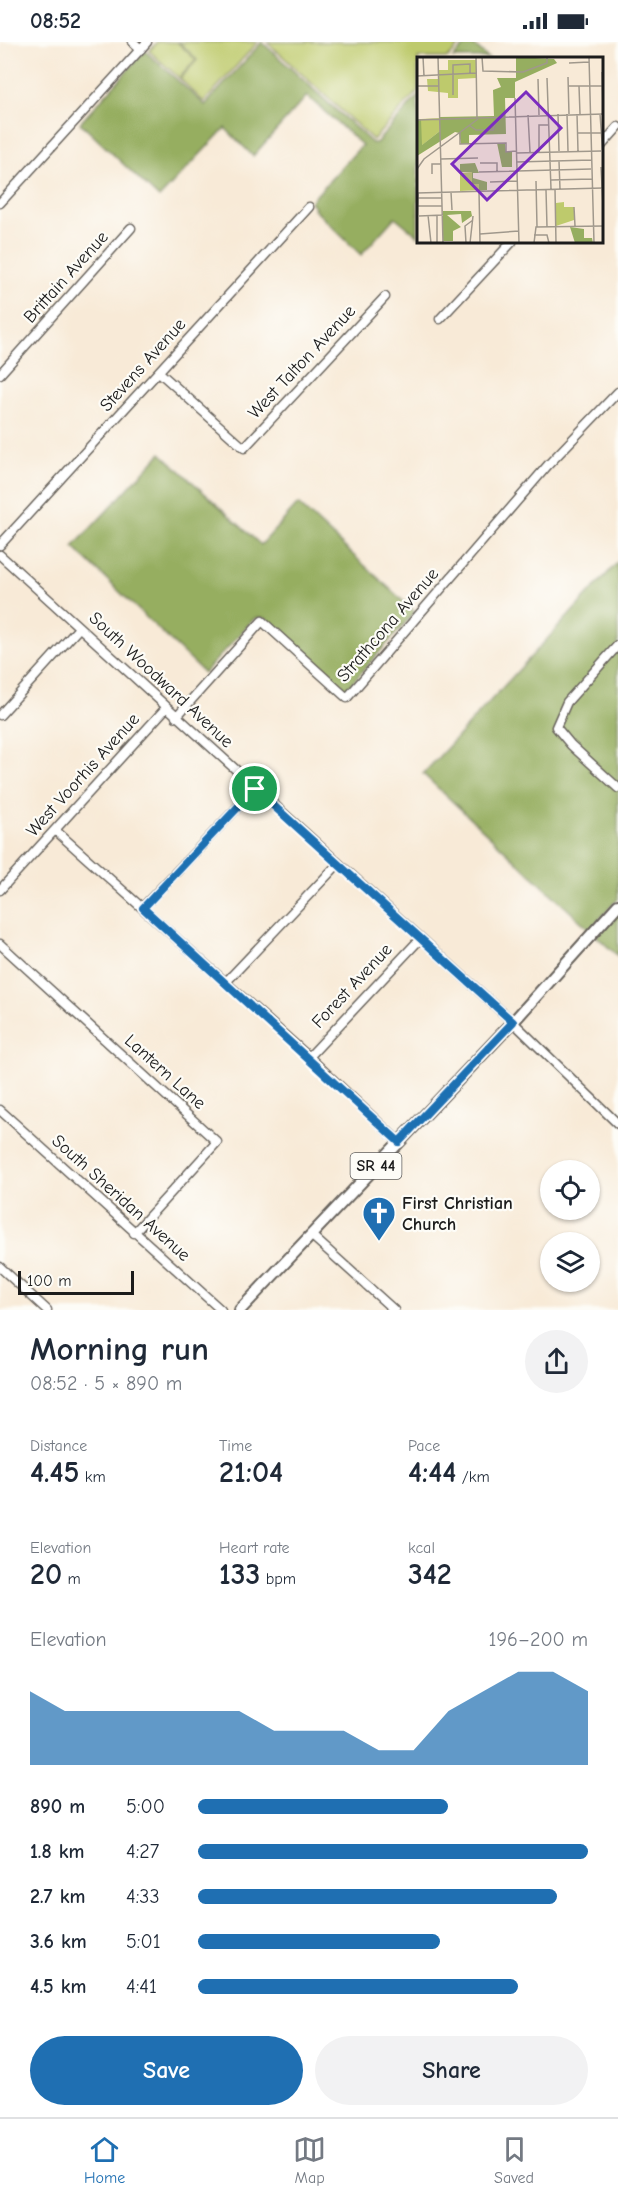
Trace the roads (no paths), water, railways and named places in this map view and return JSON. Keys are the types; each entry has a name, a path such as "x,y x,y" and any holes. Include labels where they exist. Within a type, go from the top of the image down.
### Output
{"main road":[{"name":"SR 44","path":"240,1310 513,1022 618,905"}],"street":[{"path":"133,42 141,49"},
{"path":"0,203 147,42"},
{"path":"603,144 618,127"},
{"name":"Stevens Avenue","path":"0,545 309,207"},
{"name":"Brittain Avenue","path":"0,374 131,228"},
{"path":"440,320 511,243"},
{"name":"West Talton Avenue","path":"159,372 244,448 385,297"},
{"name":"Strathcona Avenue","path":"176,717 262,621 347,698 548,465 618,392"},
{"name":"South Woodward Avenue","path":"0,555 513,1022 618,1124"},
{"path":"0,715 79,628"},
{"path":"618,645 567,702 556,728 618,789"},
{"name":"West Voorhis Avenue","path":"0,890 166,708"},
{"path":"143,908 255,789"},
{"path":"55,830 309,1057 399,1142"},
{"path":"226,982 338,864"},
{"name":"Forest Avenue","path":"309,1057 420,939"},
{"name":"Lantern Lane","path":"0,944 217,1142 134,1233"},
{"name":"South Sheridan Avenue","path":"0,1110 221,1310"},
{"path":"311,1235 394,1310"},
{"path":"0,1268 47,1310"}],"place":[{"name":"First Christian Church","path":"379,1242"}]}
